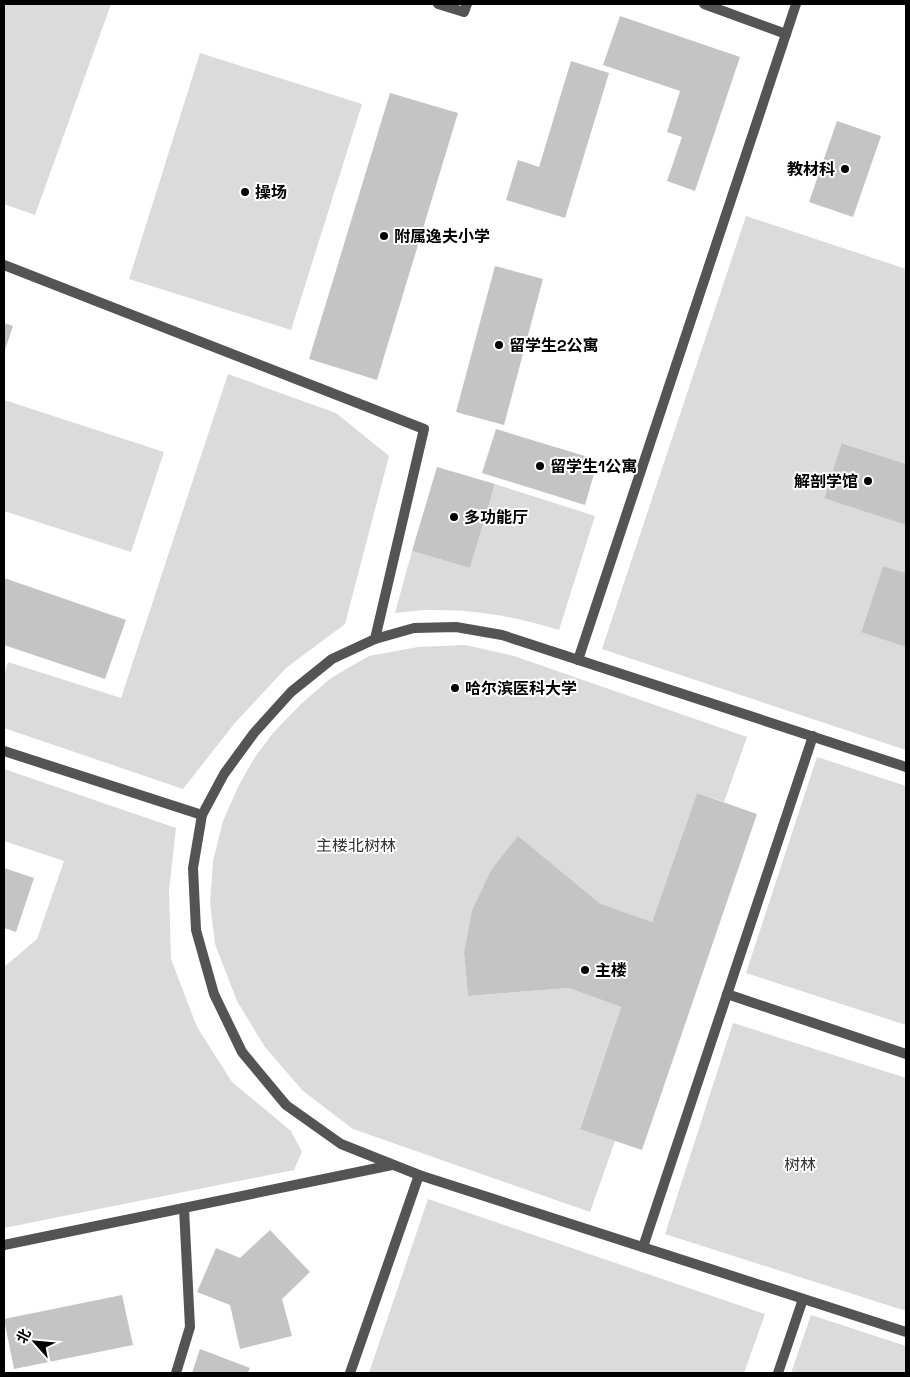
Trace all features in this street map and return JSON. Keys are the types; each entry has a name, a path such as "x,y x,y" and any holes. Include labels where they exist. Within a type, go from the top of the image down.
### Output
{"street":[{"path":"438,4 464,12 467,4"},
{"path":"704,4 786,34"},
{"path":"578,660 796,4"},
{"path":"4,265 424,430 375,639"},
{"path":"906,767 502,635 456,627 414,628 375,639 332,659 291,692 254,733 224,774 202,815 193,868 196,930 214,994 242,1052 286,1105 341,1144 419,1175 906,1332"},
{"path":"643,1247 812,736"},
{"path":"4,751 202,815"},
{"path":"726,994 906,1054"},
{"path":"4,1245 393,1165"},
{"path":"350,1373 419,1175"},
{"path":"176,1373 190,1327 184,1208"},
{"path":"778,1373 803,1299"}],"green space":[{"path":"4,4 111,4 35,215 4,204"},
{"name":"操场","path":"200,53 362,104 291,330 129,279"},
{"path":"746,216 906,269 906,464 843,443 824,497 906,525 906,573 883,566 861,631 906,647 906,750 602,649"},
{"path":"228,374 336,413 389,456 345,624 286,668 234,724 183,789 4,728 4,676 8,662 121,698"},
{"path":"4,400 164,452 131,552 4,511"},
{"path":"495,484 595,516 559,630 527,621 479,612 430,610 395,613 412,551 470,568"},
{"name":"主楼北树林","path":"465,645 514,656 747,737 724,802 697,793 652,922 599,903 491,870 472,910 464,952 468,996 569,988 621,1007 580,1128 615,1141 590,1212 353,1129 303,1091 265,1047 237,1001 215,944 210,903 213,861 223,821 239,785 255,757 273,733 301,704 331,678 369,656 418,647"},
{"path":"817,757 906,786 906,1025 746,973"},
{"path":"4,769 176,828 169,890 171,959 197,1027 232,1082 291,1131 302,1152 294,1170 4,1228 4,967 37,939 64,861 4,841"},
{"name":"树林","path":"733,1023 906,1078 906,1311 665,1234"},
{"path":"428,1199 765,1314 744,1373 369,1373"},
{"path":"811,1315 906,1346 906,1373 791,1373"}],"building":[{"path":"620,16 740,57 695,191 667,181 682,137 667,132 680,91 603,65"},
{"path":"571,61 609,73 565,218 506,200 518,160 539,167"},
{"name":"附属逸夫小学","path":"390,93 458,113 377,380 309,359"},
{"name":"教材科","path":"837,121 881,136 853,217 809,202"},
{"name":"留学生2公寓","path":"495,266 543,279 504,425 456,412"},
{"path":"4,323 13,326 4,353"},
{"name":"留学生1公寓","path":"496,429 598,460 585,505 482,473"},
{"name":"解剖学馆","path":"842,443 906,464 906,525 824,498"},
{"name":"多功能厅","path":"437,467 495,484 470,568 412,551"},
{"path":"883,566 906,573 906,647 861,632"},
{"path":"4,578 126,620 105,679 4,645"},
{"name":"主楼","path":"697,793 757,814 642,1150 580,1129 621,1007 569,988 468,996 464,952 472,910 491,870 518,836 599,903 652,922"},
{"path":"4,868 34,878 16,932 4,928"},
{"path":"270,1230 310,1272 282,1299 292,1336 240,1349 230,1305 197,1292 216,1248 240,1258"},
{"path":"122,1295 133,1345 14,1369 4,1319"},
{"path":"200,1349 250,1368 248,1373 192,1373"}],"place":[{"name":"教材科","path":"845,169"},
{"name":"操场","path":"245,192"},
{"name":"附属逸夫小学","path":"384,236"},
{"name":"留学生2公寓","path":"499,345"},
{"name":"留学生1公寓","path":"540,466"},
{"name":"解剖学馆","path":"868,481"},
{"name":"多功能厅","path":"454,517"},
{"name":"哈尔滨医科大学","path":"455,688"},
{"name":"主楼","path":"585,970"}]}
